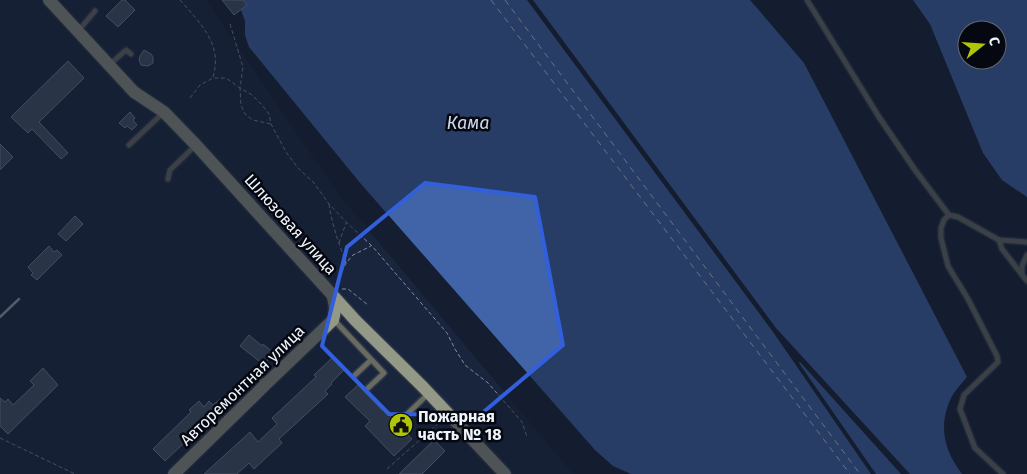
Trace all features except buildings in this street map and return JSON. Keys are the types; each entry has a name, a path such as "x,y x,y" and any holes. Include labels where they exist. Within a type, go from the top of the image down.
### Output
{"street":[{"name":"Шлюзовая улица","path":"49,0 134,92 164,112 196,145 333,292 356,321 429,393 505,474"},
{"path":"333,292 336,306 333,320"},
{"path":"333,320 356,321"},
{"name":"Авторемонтная улица","path":"174,474 333,320"}],"lane":[{"path":"807,0 879,117 915,170 949,215 958,217 999,240 1027,242"},
{"path":"78,31 95,11"},
{"path":"109,65 126,50 131,54"},
{"path":"129,145 164,112"},
{"path":"168,179 170,170 196,145"},
{"path":"949,215 944,220 941,228 948,266 968,299 997,356 998,362 964,395 960,410 975,448 1003,474"},
{"path":"999,240 1002,248 1027,281"},
{"path":"1022,275 1022,266 1027,255"},
{"path":"333,320 384,373 368,388"},
{"path":"355,375 371,360"},
{"path":"256,374 266,384"},
{"path":"399,422 429,393"}],"path":[{"path":"180,0 204,28 215,49 216,68 213,78"},
{"path":"230,24 243,67 240,88 241,104 245,114 253,120 272,124"},
{"path":"190,98 200,85 213,78 226,78 252,95 262,105 286,152 298,168 314,183 329,204 346,222 372,246 447,333 465,365 488,383 522,422 527,437"},
{"path":"329,204 338,244 346,263"},
{"path":"338,244 346,222"},
{"path":"333,292 346,263 353,255 372,246"},
{"path":"333,292 348,289 368,305"},
{"path":"387,468 441,420"},
{"path":"0,438 74,474"}],"highlighted area":[{"path":"425,183 535,197 563,345 480,415 389,414 322,346 347,247"}],"shaded area":[{"path":"0,0 206,0 336,191 573,474 0,474"}],"water":[{"name":"Кама","path":"243,0 527,0 773,332 871,474 631,474 613,466 595,450 361,184 249,47 245,35 245,21 241,10 247,5"},
{"path":"533,0 750,0 804,63 967,377 952,396 945,416 944,426 950,455 962,474 910,474 776,328"},
{"path":"913,0 1027,0 1027,197 1002,180 983,153 930,24"},
{"path":"800,362 901,474 876,474"}],"ferry route":[{"path":"491,0 850,474"},
{"path":"505,0 860,474"}],"railway":[{"path":"0,317 19,299"}],"place":[{"name":"Пожарная часть № 18","path":"401,425"}]}
